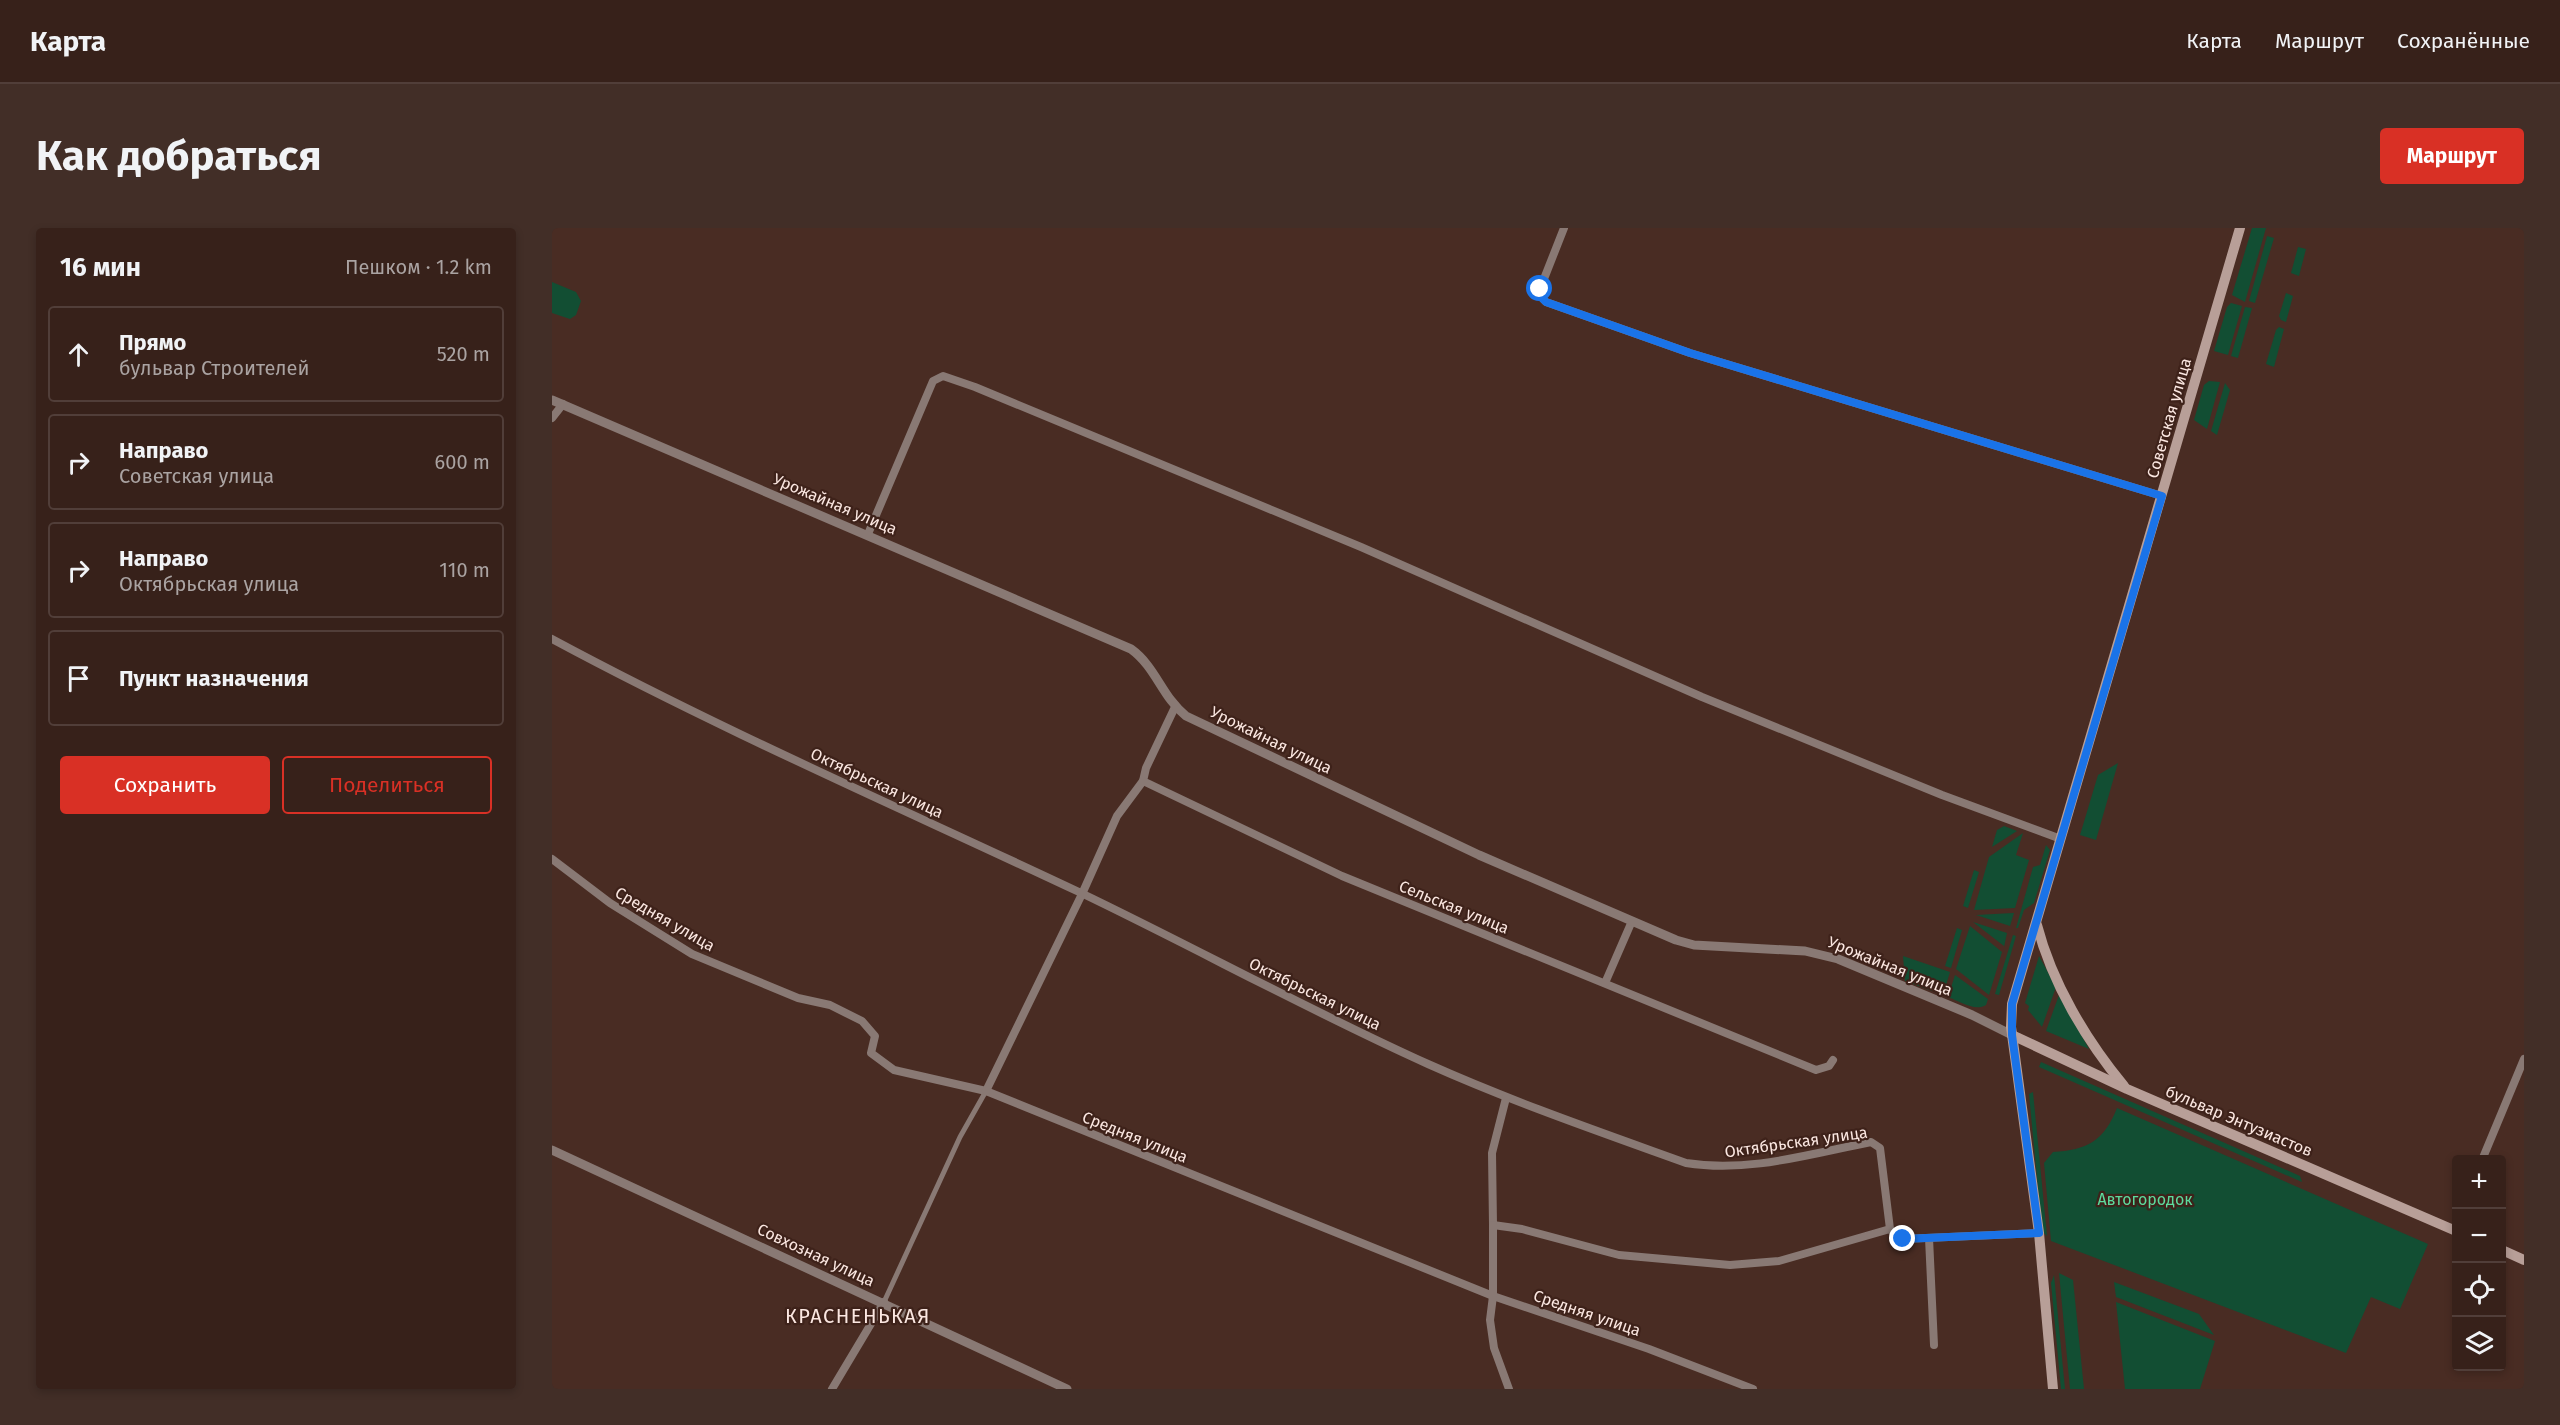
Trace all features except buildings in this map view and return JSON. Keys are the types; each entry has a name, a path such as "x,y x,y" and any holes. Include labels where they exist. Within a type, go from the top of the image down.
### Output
{"main road":[{"name":"Советская улица","path":"2053,1389 2039,1233 2012,1035 2012,1004 2240,228"},
{"path":"2036,922 2048,961 2083,1027 2108,1067 2127,1089"},
{"name":"бульвар Энтузиастов","path":"2012,1035 2127,1089 2452,1226"},
{"path":"2506,1252 2524,1260"}],"street":[{"path":"1564,228 1540,289 1541,297 1546,302 1690,353 2162,496"},
{"path":"868,534 933,381 943,376 975,387 1361,547 1702,697 1942,795 2061,839"},
{"name":"Урожайная улица","path":"552,400 868,534 1131,650 1144,658 1175,707 1186,716 1479,855 1676,940 1694,945 1805,951 1838,958 1972,1015 2012,1035"},
{"path":"552,418 563,404"},
{"name":"Октябрьская улица","path":"552,639 729,728 1082,894 1426,1063 1506,1098 1686,1164 1738,1167 1775,1162 1871,1142 1877,1144 1881,1148 1890,1229"},
{"path":"832,1389 884,1302 960,1137 986,1091 1082,894 1117,816 1143,781 1146,768 1175,707"},
{"name":"Сельская улица","path":"1143,781 1341,876 1816,1070 1829,1066 1833,1060"},
{"name":"Средняя улица","path":"552,859 610,903 692,954 798,998 830,1005 862,1021 875,1036 871,1053 894,1070 986,1091 1493,1296 1649,1349 1752,1389"},
{"path":"1605,983 1632,921"},
{"path":"2484,1155 2524,1059"},
{"path":"1506,1098 1492,1153 1493,1296 1490,1320 1494,1348 1509,1389"},
{"name":"Совхозная улица","path":"552,1150 884,1302 1067,1389"},
{"path":"1493,1224 1521,1229 1619,1255 1730,1265 1779,1261 1890,1229 1896,1236 1903,1239 2039,1233"},
{"path":"1929,1238 1934,1345"}],"green space":[{"path":"2252,228 2266,228 2245,302 2232,295"},
{"path":"2267,236 2274,238 2255,303 2249,301"},
{"path":"2298,247 2306,249 2299,276 2291,273"},
{"path":"552,282 576,292 581,301 576,315 570,319 552,313"},
{"path":"2286,293 2293,296 2286,322 2279,316"},
{"path":"2231,303 2242,306 2228,355 2214,351 2227,307"},
{"path":"2245,307 2252,308 2238,358 2231,356"},
{"path":"2279,327 2284,329 2274,367 2266,364 2276,330"},
{"path":"2209,381 2220,382 2207,429 2194,420 2204,385"},
{"path":"2225,383 2230,390 2217,435 2211,431"},
{"path":"2118,763 2096,840 2080,835 2098,775"},
{"path":"2004,826 2017,831 1992,847 1997,830"},
{"path":"2023,833 2016,855 2029,860 2015,908 1974,910 1989,857"},
{"path":"2046,845 2050,850 2034,903 2024,910 2018,928 2016,928 2033,867 2040,865"},
{"path":"1974,870 1979,872 1968,908 1963,906"},
{"path":"2013,913 2010,926 1976,915"},
{"path":"1973,922 2007,933 2004,947 2004,946"},
{"path":"1970,926 2002,952 1989,995 1956,969"},
{"path":"1957,928 1962,930 1951,968 1945,966"},
{"path":"2013,935 2016,936 1999,995 1995,994"},
{"path":"1903,956 1950,972 1943,995 1905,981"},
{"path":"2039,956 2056,987 2042,1027 2025,1003"},
{"path":"1955,975 1988,999 1986,1005 1972,1007 1948,997"},
{"path":"2059,995 2089,1049 2046,1031"},
{"path":"2041,1062 2300,1176 2302,1182 2039,1067"},
{"path":"2033,1092 2047,1236 2042,1231 2029,1094"},
{"name":"Автогородок","path":"2117,1108 2428,1244 2400,1309 2371,1297 2346,1353 2051,1241 2044,1163 2053,1152 2076,1149 2093,1142 2106,1129"},
{"path":"2059,1273 2073,1280 2084,1389 2070,1389"},
{"path":"2054,1275 2065,1389 2061,1389 2051,1283"},
{"path":"2114,1282 2199,1314 2214,1335 2116,1297"},
{"path":"2116,1302 2215,1341 2200,1389 2125,1389"}],"district":[{"name":"КРАСНЕНЬКАЯ","path":"858,1316"}],"route":[{"path":"1540,289 1541,297 1546,302 1690,353 2162,496 2012,1004 2011,1027 2039,1233 1903,1239"}]}
